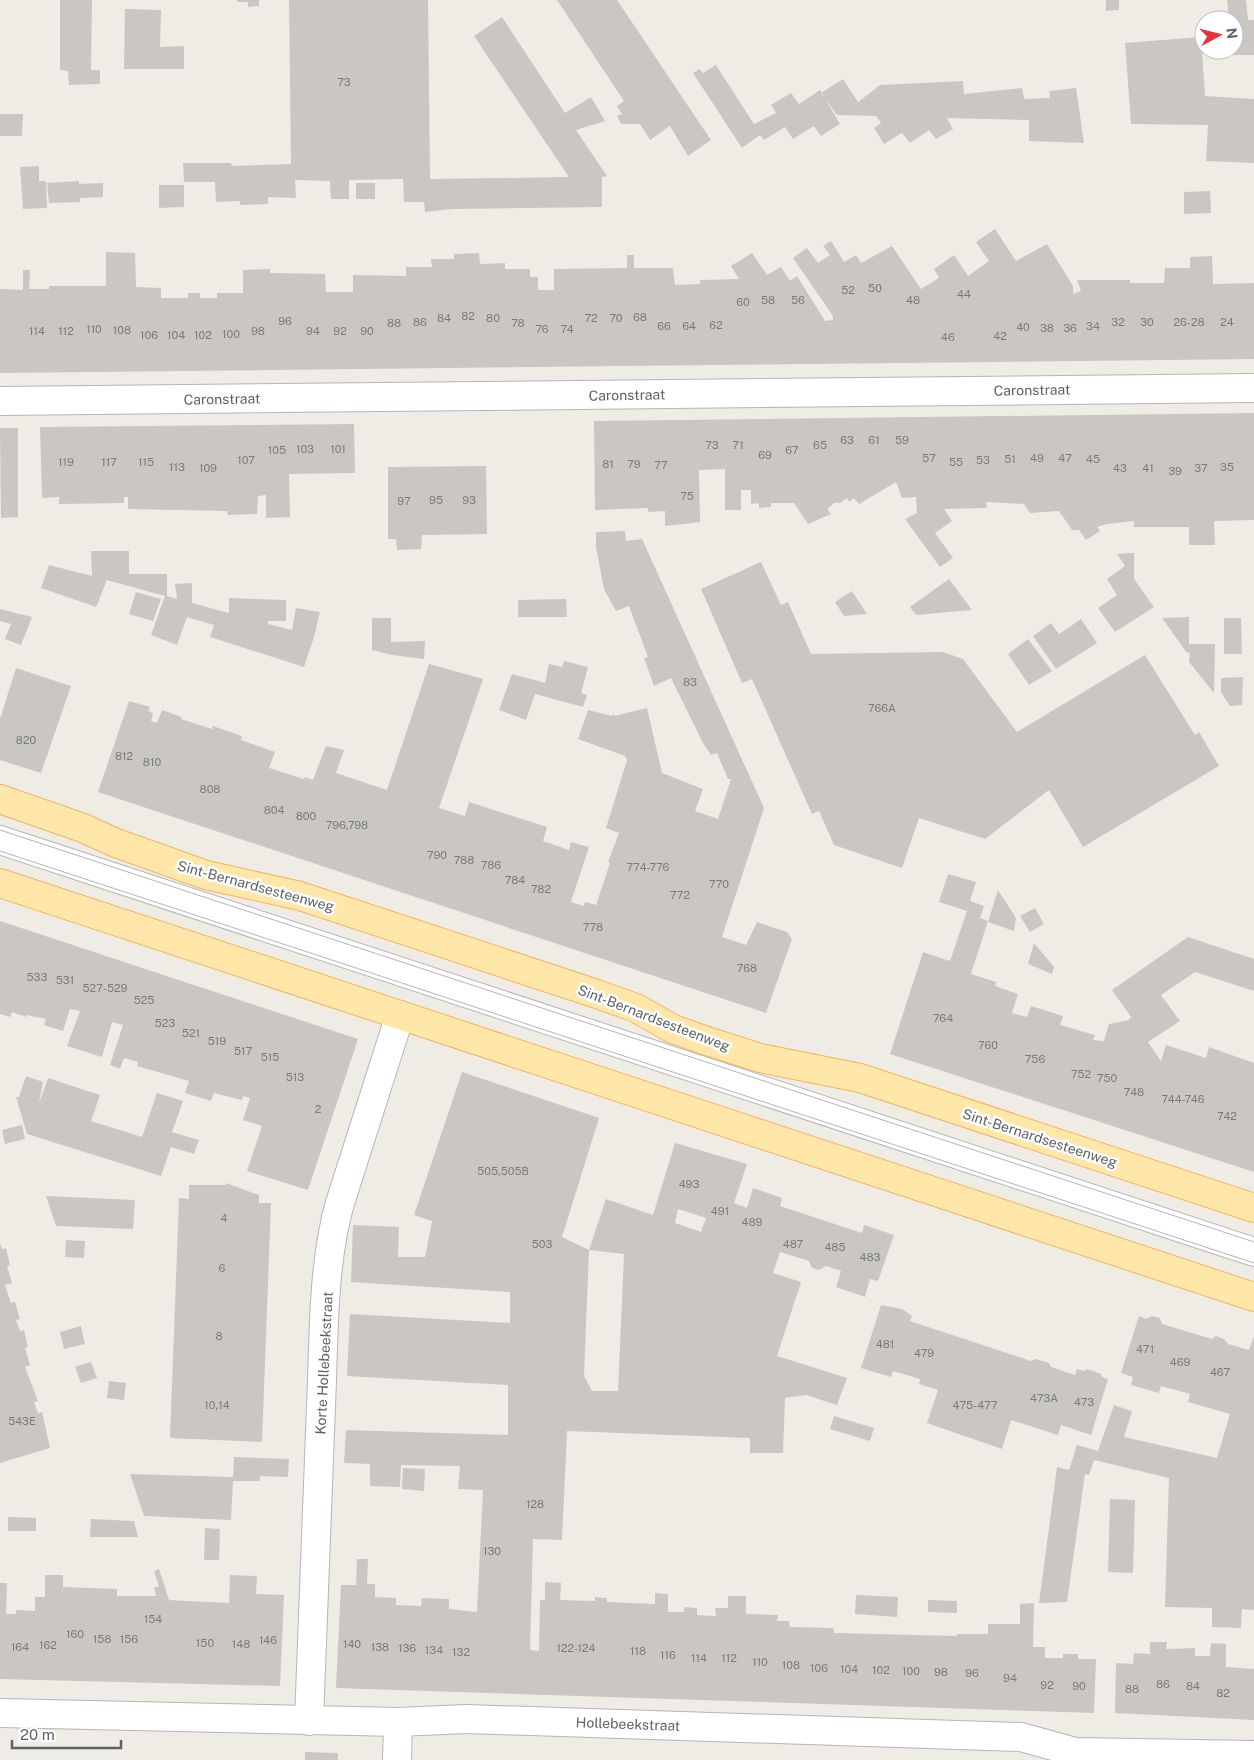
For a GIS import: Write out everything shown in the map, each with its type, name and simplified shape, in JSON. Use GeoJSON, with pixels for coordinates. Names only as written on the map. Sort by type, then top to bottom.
{"type":"FeatureCollection","features":[{"type":"Feature","properties":{"kind":"main road","name":"Sint-Bernardsesteenweg"},"geometry":{"type":"LineString","coordinates":[[0,799],[83,828],[116,844],[206,875],[300,896],[597,994],[636,1008],[674,1029],[716,1044],[779,1062],[860,1078],[1254,1208]]}},
{"type":"Feature","properties":{"kind":"main road"},"geometry":{"type":"LineString","coordinates":[[0,883],[1254,1297]]}},
{"type":"Feature","properties":{"kind":"street","name":"Caronstraat"},"geometry":{"type":"LineString","coordinates":[[0,401],[1254,388]]}},
{"type":"Feature","properties":{"kind":"street"},"geometry":{"type":"LineString","coordinates":[[0,840],[1254,1252]]}},
{"type":"Feature","properties":{"kind":"street","name":"Korte Hollebeekstraat"},"geometry":{"type":"LineString","coordinates":[[309,1721],[324,1351],[330,1254],[334,1224],[340,1203],[400,1015]]}},
{"type":"Feature","properties":{"kind":"street","name":"Hollebeekstraat"},"geometry":{"type":"LineString","coordinates":[[0,1713],[309,1721],[398,1722],[466,1719],[1021,1737],[1075,1752],[1254,1755]]}},
{"type":"Feature","properties":{"kind":"street"},"geometry":{"type":"LineString","coordinates":[[398,1722],[398,1760]]}},
{"type":"Feature","properties":{"kind":"building"},"geometry":{"type":"Polygon","coordinates":[[[60,0],[92,0],[91,70],[100,70],[100,84],[69,85],[68,71],[60,70],[60,0]]]}},
{"type":"Feature","properties":{"kind":"building"},"geometry":{"type":"Polygon","coordinates":[[[237,0],[259,0],[259,6],[248,7],[248,2],[237,2],[237,0]]]}},
{"type":"Feature","properties":{"kind":"building"},"geometry":{"type":"Polygon","coordinates":[[[289,0],[428,0],[430,179],[569,177],[474,36],[502,17],[565,113],[591,97],[605,121],[576,130],[607,176],[602,177],[602,207],[453,209],[425,212],[424,202],[404,202],[403,179],[349,180],[349,199],[331,199],[330,181],[295,180],[296,198],[268,197],[268,204],[240,205],[240,201],[216,202],[215,182],[184,182],[183,163],[231,163],[232,166],[291,164],[289,0]]]}},
{"type":"Feature","properties":{"kind":"building"},"geometry":{"type":"Polygon","coordinates":[[[557,0],[617,0],[711,140],[688,156],[670,126],[650,140],[640,124],[621,124],[617,116],[622,114],[617,106],[624,101],[557,0]]]}},
{"type":"Feature","properties":{"kind":"building"},"geometry":{"type":"Polygon","coordinates":[[[1106,0],[1119,0],[1119,10],[1106,11],[1106,0]]]}},
{"type":"Feature","properties":{"kind":"building"},"geometry":{"type":"Polygon","coordinates":[[[1227,0],[1246,0],[1248,20],[1254,20],[1254,55],[1244,55],[1244,10],[1228,10],[1227,0]]]}},
{"type":"Feature","properties":{"kind":"building"},"geometry":{"type":"Polygon","coordinates":[[[125,9],[161,10],[160,47],[184,46],[184,69],[124,69],[125,9]]]}},
{"type":"Feature","properties":{"kind":"building"},"geometry":{"type":"Polygon","coordinates":[[[1194,38],[1194,60],[1203,60],[1205,96],[1254,99],[1254,163],[1206,161],[1208,125],[1131,124],[1125,43],[1194,38]]]}},
{"type":"Feature","properties":{"kind":"building"},"geometry":{"type":"Polygon","coordinates":[[[716,65],[754,124],[776,113],[771,105],[791,93],[799,104],[820,90],[840,124],[821,136],[814,126],[793,139],[785,127],[764,140],[760,135],[742,148],[693,73],[699,69],[703,73],[716,65]]]}},
{"type":"Feature","properties":{"kind":"building"},"geometry":{"type":"Polygon","coordinates":[[[843,79],[858,102],[880,85],[963,81],[964,94],[1022,88],[1024,99],[1050,98],[1049,91],[1076,88],[1084,143],[1029,141],[1029,120],[947,118],[953,129],[936,139],[929,130],[910,143],[902,133],[884,144],[874,128],[881,123],[876,116],[837,115],[821,93],[843,79]]]}},
{"type":"Feature","properties":{"kind":"building"},"geometry":{"type":"Polygon","coordinates":[[[0,114],[23,114],[22,136],[0,136],[0,114]]]}},
{"type":"Feature","properties":{"kind":"building"},"geometry":{"type":"Polygon","coordinates":[[[39,166],[39,181],[46,181],[47,208],[23,209],[20,167],[39,166]]]}},
{"type":"Feature","properties":{"kind":"building"},"geometry":{"type":"Polygon","coordinates":[[[79,181],[79,184],[103,183],[103,197],[80,198],[80,202],[49,203],[47,183],[79,181]]]}},
{"type":"Feature","properties":{"kind":"building"},"geometry":{"type":"Polygon","coordinates":[[[356,183],[375,183],[375,199],[356,199],[356,183]]]}},
{"type":"Feature","properties":{"kind":"building"},"geometry":{"type":"Polygon","coordinates":[[[159,185],[184,185],[184,207],[159,208],[159,185]]]}},
{"type":"Feature","properties":{"kind":"building"},"geometry":{"type":"Polygon","coordinates":[[[1210,191],[1211,213],[1184,214],[1184,192],[1210,191]]]}},
{"type":"Feature","properties":{"kind":"building"},"geometry":{"type":"Polygon","coordinates":[[[995,229],[1016,261],[1047,244],[1073,286],[1073,294],[1081,291],[1077,280],[1130,280],[1130,283],[1164,283],[1165,268],[1190,268],[1190,257],[1212,256],[1213,284],[1254,283],[1254,359],[0,373],[0,289],[23,290],[23,270],[30,270],[29,289],[49,289],[49,286],[106,286],[106,252],[135,253],[136,287],[161,288],[161,298],[188,298],[188,293],[200,293],[200,298],[217,298],[217,293],[243,293],[243,270],[270,269],[270,273],[325,274],[326,292],[353,292],[353,275],[406,276],[406,267],[432,267],[431,259],[454,259],[454,254],[479,253],[480,264],[505,263],[505,269],[530,269],[530,277],[538,277],[538,290],[554,290],[554,269],[627,268],[627,255],[634,255],[634,268],[673,268],[675,285],[700,284],[700,280],[739,279],[731,266],[752,253],[767,275],[781,267],[790,281],[797,276],[825,321],[833,320],[833,316],[793,258],[807,248],[818,263],[830,255],[823,246],[831,241],[844,262],[856,255],[861,263],[892,246],[921,289],[939,278],[934,269],[954,255],[968,276],[989,261],[976,242],[995,229]]]}},
{"type":"Feature","properties":{"kind":"building"},"geometry":{"type":"Polygon","coordinates":[[[1254,413],[1254,520],[1214,521],[1215,545],[1189,545],[1189,527],[1134,527],[1134,521],[1097,527],[1100,531],[1086,540],[1079,530],[1072,530],[1059,511],[1030,513],[1024,504],[986,502],[987,508],[944,509],[952,521],[935,533],[953,558],[940,567],[905,519],[917,513],[916,497],[902,498],[896,482],[859,504],[854,498],[849,502],[847,498],[840,503],[834,503],[827,509],[831,514],[808,524],[794,503],[771,503],[771,507],[759,508],[759,503],[751,504],[751,490],[741,490],[741,510],[725,510],[725,469],[699,470],[700,522],[665,526],[665,511],[648,512],[648,508],[595,510],[594,421],[1254,413]]]}},
{"type":"Feature","properties":{"kind":"building"},"geometry":{"type":"Polygon","coordinates":[[[354,424],[355,473],[289,474],[290,517],[266,518],[266,495],[258,496],[257,514],[228,515],[227,511],[128,509],[128,497],[124,497],[124,503],[59,504],[59,497],[42,498],[40,427],[354,424]]]}},
{"type":"Feature","properties":{"kind":"building"},"geometry":{"type":"Polygon","coordinates":[[[0,428],[18,428],[18,517],[1,518],[0,428]]]}},
{"type":"Feature","properties":{"kind":"building"},"geometry":{"type":"Polygon","coordinates":[[[486,466],[487,534],[422,535],[421,549],[397,550],[396,539],[388,539],[388,467],[486,466]]]}},
{"type":"Feature","properties":{"kind":"building"},"geometry":{"type":"Polygon","coordinates":[[[625,531],[626,541],[642,539],[764,808],[722,937],[746,945],[757,922],[787,932],[792,939],[766,1013],[98,792],[129,701],[150,707],[148,711],[153,713],[151,721],[157,723],[162,710],[182,717],[181,719],[212,729],[213,726],[242,736],[241,740],[275,752],[269,768],[304,779],[305,777],[313,780],[326,746],[344,750],[336,773],[387,790],[429,664],[483,679],[439,808],[465,816],[469,802],[547,827],[543,841],[569,850],[571,842],[589,847],[571,902],[584,906],[585,902],[596,905],[610,863],[608,862],[619,833],[606,828],[627,760],[625,756],[578,739],[588,710],[612,716],[614,712],[614,716],[647,708],[662,773],[703,789],[695,811],[718,819],[731,779],[728,779],[717,753],[711,755],[703,743],[671,678],[654,686],[644,658],[648,657],[629,606],[616,611],[604,589],[596,547],[596,532],[625,531]]]}},
{"type":"Feature","properties":{"kind":"building"},"geometry":{"type":"Polygon","coordinates":[[[91,551],[129,551],[129,574],[167,574],[167,596],[177,599],[175,584],[192,583],[192,603],[229,613],[229,598],[286,600],[286,621],[268,621],[268,624],[292,630],[296,608],[320,612],[304,667],[210,637],[214,625],[187,617],[177,645],[151,635],[165,596],[107,580],[96,607],[41,588],[49,565],[92,576],[91,551]]]}},
{"type":"Feature","properties":{"kind":"building"},"geometry":{"type":"Polygon","coordinates":[[[1134,553],[1134,579],[1154,607],[1115,632],[1098,608],[1117,595],[1107,579],[1125,566],[1117,554],[1134,553]]]}},
{"type":"Feature","properties":{"kind":"building"},"geometry":{"type":"Polygon","coordinates":[[[761,562],[781,605],[788,602],[811,654],[943,652],[963,659],[1017,732],[1145,655],[1195,735],[1199,732],[1219,766],[1083,847],[1049,790],[985,839],[919,818],[902,868],[834,845],[819,811],[812,814],[752,679],[742,683],[701,589],[761,562]]]}},
{"type":"Feature","properties":{"kind":"building"},"geometry":{"type":"Polygon","coordinates":[[[949,579],[972,610],[916,615],[910,607],[949,579]]]}},
{"type":"Feature","properties":{"kind":"building"},"geometry":{"type":"Polygon","coordinates":[[[852,591],[867,614],[844,616],[835,602],[852,591]]]}},
{"type":"Feature","properties":{"kind":"building"},"geometry":{"type":"Polygon","coordinates":[[[136,592],[161,599],[153,621],[129,614],[136,592]]]}},
{"type":"Feature","properties":{"kind":"building"},"geometry":{"type":"Polygon","coordinates":[[[566,599],[567,617],[518,617],[518,600],[566,599]]]}},
{"type":"Feature","properties":{"kind":"building"},"geometry":{"type":"Polygon","coordinates":[[[0,609],[32,617],[21,645],[5,639],[11,624],[0,621],[0,609]]]}},
{"type":"Feature","properties":{"kind":"building"},"geometry":{"type":"Polygon","coordinates":[[[1189,617],[1189,644],[1215,644],[1214,693],[1189,662],[1190,652],[1187,653],[1162,618],[1189,617]]]}},
{"type":"Feature","properties":{"kind":"building"},"geometry":{"type":"Polygon","coordinates":[[[372,618],[391,618],[391,642],[425,641],[424,659],[392,655],[372,650],[372,618]]]}},
{"type":"Feature","properties":{"kind":"building"},"geometry":{"type":"Polygon","coordinates":[[[1224,618],[1241,618],[1242,654],[1224,654],[1224,618]]]}},
{"type":"Feature","properties":{"kind":"building"},"geometry":{"type":"Polygon","coordinates":[[[1081,619],[1097,643],[1056,669],[1033,636],[1051,623],[1059,634],[1081,619]]]}},
{"type":"Feature","properties":{"kind":"building"},"geometry":{"type":"Polygon","coordinates":[[[1028,639],[1052,671],[1029,685],[1008,654],[1028,639]]]}},
{"type":"Feature","properties":{"kind":"building"},"geometry":{"type":"Polygon","coordinates":[[[564,661],[588,667],[581,693],[587,695],[583,707],[535,694],[526,720],[499,710],[512,674],[545,683],[549,664],[562,667],[564,661]]]}},
{"type":"Feature","properties":{"kind":"building"},"geometry":{"type":"Polygon","coordinates":[[[16,668],[71,686],[41,773],[0,760],[0,719],[16,668]]]}},
{"type":"Feature","properties":{"kind":"building"},"geometry":{"type":"Polygon","coordinates":[[[1243,677],[1242,705],[1230,706],[1221,692],[1221,678],[1243,677]]]}},
{"type":"Feature","properties":{"kind":"building"},"geometry":{"type":"Polygon","coordinates":[[[948,874],[976,882],[970,901],[984,906],[980,918],[988,921],[971,974],[996,982],[995,986],[1018,994],[1012,1013],[1027,1017],[1031,1006],[1063,1016],[1060,1025],[1095,1035],[1093,1040],[1104,1041],[1109,1024],[1129,1020],[1131,1017],[1112,990],[1188,937],[1254,959],[1254,991],[1195,972],[1161,995],[1180,1021],[1148,1042],[1161,1061],[1166,1045],[1206,1058],[1209,1047],[1254,1063],[1254,1172],[890,1054],[923,952],[950,961],[967,911],[939,902],[948,874]]]}},
{"type":"Feature","properties":{"kind":"building"},"geometry":{"type":"Polygon","coordinates":[[[998,890],[1016,918],[1014,931],[988,922],[998,890]]]}},
{"type":"Feature","properties":{"kind":"building"},"geometry":{"type":"Polygon","coordinates":[[[1035,908],[1044,924],[1030,932],[1020,916],[1035,908]]]}},
{"type":"Feature","properties":{"kind":"building"},"geometry":{"type":"Polygon","coordinates":[[[0,921],[358,1039],[308,1190],[247,1171],[262,1126],[243,1120],[250,1098],[243,1096],[242,1100],[214,1093],[211,1101],[185,1093],[189,1081],[137,1066],[138,1062],[124,1058],[120,1069],[110,1065],[123,1025],[112,1022],[102,1057],[67,1046],[80,1011],[70,1009],[63,1031],[44,1025],[46,1019],[26,1015],[26,1017],[12,1012],[10,1017],[0,1014],[0,921]]]}},
{"type":"Feature","properties":{"kind":"building"},"geometry":{"type":"Polygon","coordinates":[[[1034,943],[1054,967],[1052,974],[1028,964],[1034,943]]]}},
{"type":"Feature","properties":{"kind":"building"},"geometry":{"type":"Polygon","coordinates":[[[462,1072],[599,1118],[562,1237],[589,1250],[606,1199],[653,1215],[675,1143],[747,1164],[734,1203],[747,1208],[753,1188],[782,1198],[780,1206],[862,1233],[864,1225],[894,1235],[878,1281],[870,1279],[865,1297],[836,1287],[841,1271],[826,1266],[819,1270],[812,1268],[809,1261],[780,1252],[773,1273],[801,1282],[777,1356],[847,1378],[837,1405],[806,1395],[785,1398],[783,1453],[750,1453],[750,1438],[567,1431],[562,1540],[533,1539],[530,1650],[539,1651],[540,1600],[545,1600],[545,1582],[561,1583],[560,1600],[595,1601],[595,1597],[607,1598],[607,1602],[655,1604],[655,1593],[668,1594],[668,1612],[684,1612],[684,1607],[697,1608],[697,1615],[716,1616],[715,1608],[728,1608],[728,1596],[746,1596],[746,1614],[778,1615],[777,1621],[789,1621],[790,1627],[833,1628],[834,1633],[957,1636],[957,1634],[988,1634],[988,1624],[1020,1624],[1020,1604],[1034,1603],[1033,1647],[1045,1647],[1045,1658],[1063,1658],[1063,1654],[1078,1654],[1078,1659],[1096,1659],[1094,1713],[336,1688],[341,1585],[356,1585],[357,1559],[368,1559],[367,1584],[375,1584],[375,1597],[396,1598],[396,1605],[421,1606],[422,1598],[449,1599],[449,1609],[477,1612],[483,1490],[458,1489],[460,1466],[401,1465],[400,1487],[370,1486],[370,1464],[344,1463],[346,1430],[508,1435],[508,1385],[347,1376],[350,1314],[510,1323],[510,1292],[351,1282],[353,1225],[399,1227],[398,1257],[425,1257],[432,1221],[414,1215],[462,1072]],[[678,1209],[675,1223],[701,1232],[706,1218],[678,1209]],[[589,1250],[584,1376],[592,1391],[618,1391],[624,1254],[589,1250]]]}},
{"type":"Feature","properties":{"kind":"building"},"geometry":{"type":"Polygon","coordinates":[[[26,1076],[43,1082],[39,1103],[48,1078],[100,1095],[91,1121],[142,1137],[157,1093],[183,1101],[172,1132],[199,1140],[194,1154],[171,1147],[161,1176],[27,1134],[16,1097],[19,1097],[26,1076]]]}},
{"type":"Feature","properties":{"kind":"building"},"geometry":{"type":"Polygon","coordinates":[[[22,1125],[25,1139],[5,1144],[2,1130],[22,1125]]]}},
{"type":"Feature","properties":{"kind":"building"},"geometry":{"type":"Polygon","coordinates":[[[226,1183],[259,1195],[259,1203],[271,1203],[262,1442],[170,1438],[179,1198],[189,1199],[189,1185],[226,1185],[226,1183]]]}},
{"type":"Feature","properties":{"kind":"building"},"geometry":{"type":"Polygon","coordinates":[[[46,1196],[135,1200],[133,1229],[56,1226],[46,1196]]]}},
{"type":"Feature","properties":{"kind":"building"},"geometry":{"type":"Polygon","coordinates":[[[66,1240],[85,1241],[84,1258],[65,1257],[66,1240]]]}},
{"type":"Feature","properties":{"kind":"building"},"geometry":{"type":"Polygon","coordinates":[[[0,1243],[2,1249],[6,1248],[10,1265],[7,1266],[12,1283],[5,1285],[11,1303],[15,1302],[20,1319],[16,1320],[20,1331],[24,1330],[28,1347],[25,1348],[30,1365],[25,1367],[38,1401],[34,1402],[38,1413],[42,1412],[50,1448],[0,1463],[0,1243]]]}},
{"type":"Feature","properties":{"kind":"building"},"geometry":{"type":"Polygon","coordinates":[[[881,1305],[902,1309],[912,1316],[910,1321],[1031,1361],[1036,1359],[1049,1363],[1051,1367],[1075,1375],[1077,1369],[1085,1371],[1087,1369],[1101,1374],[1102,1377],[1108,1379],[1091,1435],[1061,1425],[1058,1435],[1011,1420],[1002,1449],[927,1423],[938,1390],[919,1384],[920,1379],[893,1371],[891,1377],[861,1368],[881,1305]]]}},
{"type":"Feature","properties":{"kind":"building"},"geometry":{"type":"Polygon","coordinates":[[[1139,1316],[1146,1319],[1152,1316],[1160,1318],[1162,1324],[1212,1339],[1216,1336],[1224,1339],[1228,1344],[1249,1350],[1254,1336],[1254,1610],[1242,1609],[1241,1628],[1212,1627],[1212,1608],[1165,1607],[1169,1478],[1094,1460],[1089,1475],[1085,1474],[1067,1602],[1039,1603],[1057,1467],[1069,1470],[1077,1445],[1098,1451],[1114,1405],[1132,1411],[1124,1437],[1217,1458],[1230,1414],[1188,1402],[1190,1394],[1161,1386],[1159,1393],[1131,1385],[1133,1377],[1121,1373],[1139,1316]]]}},
{"type":"Feature","properties":{"kind":"building"},"geometry":{"type":"Polygon","coordinates":[[[81,1326],[85,1344],[64,1349],[60,1332],[81,1326]]]}},
{"type":"Feature","properties":{"kind":"building"},"geometry":{"type":"Polygon","coordinates":[[[91,1362],[97,1378],[81,1383],[75,1367],[91,1362]]]}},
{"type":"Feature","properties":{"kind":"building"},"geometry":{"type":"Polygon","coordinates":[[[109,1381],[126,1383],[124,1400],[107,1398],[109,1381]]]}},
{"type":"Feature","properties":{"kind":"building"},"geometry":{"type":"Polygon","coordinates":[[[834,1416],[874,1428],[870,1441],[830,1429],[834,1416]]]}},
{"type":"Feature","properties":{"kind":"building"},"geometry":{"type":"Polygon","coordinates":[[[234,1457],[289,1459],[288,1477],[260,1476],[260,1481],[233,1481],[231,1520],[144,1516],[130,1474],[233,1477],[234,1457]]]}},
{"type":"Feature","properties":{"kind":"building"},"geometry":{"type":"Polygon","coordinates":[[[403,1468],[425,1469],[424,1491],[402,1489],[403,1468]]]}},
{"type":"Feature","properties":{"kind":"building"},"geometry":{"type":"Polygon","coordinates":[[[1110,1499],[1135,1500],[1133,1573],[1108,1572],[1110,1499]]]}},
{"type":"Feature","properties":{"kind":"building"},"geometry":{"type":"Polygon","coordinates":[[[8,1517],[36,1518],[36,1531],[8,1531],[8,1517]]]}},
{"type":"Feature","properties":{"kind":"building"},"geometry":{"type":"Polygon","coordinates":[[[91,1519],[134,1521],[138,1537],[90,1537],[91,1519]]]}},
{"type":"Feature","properties":{"kind":"building"},"geometry":{"type":"Polygon","coordinates":[[[205,1528],[220,1529],[219,1560],[204,1560],[205,1528]]]}},
{"type":"Feature","properties":{"kind":"building"},"geometry":{"type":"Polygon","coordinates":[[[159,1569],[169,1600],[229,1603],[230,1575],[257,1576],[256,1594],[284,1595],[280,1686],[0,1679],[0,1583],[7,1583],[6,1614],[16,1614],[16,1610],[35,1611],[35,1597],[45,1597],[45,1575],[63,1575],[63,1587],[117,1589],[117,1596],[156,1596],[154,1588],[159,1586],[154,1571],[159,1569]]]}},
{"type":"Feature","properties":{"kind":"building"},"geometry":{"type":"Polygon","coordinates":[[[856,1595],[898,1597],[897,1617],[855,1614],[856,1595]]]}},
{"type":"Feature","properties":{"kind":"building"},"geometry":{"type":"Polygon","coordinates":[[[928,1600],[957,1601],[957,1613],[928,1612],[928,1600]]]}},
{"type":"Feature","properties":{"kind":"building"},"geometry":{"type":"Polygon","coordinates":[[[1150,1642],[1167,1642],[1166,1649],[1195,1648],[1195,1656],[1210,1656],[1211,1643],[1226,1644],[1226,1667],[1254,1669],[1254,1720],[1115,1713],[1116,1663],[1133,1664],[1134,1653],[1150,1654],[1150,1642]]]}},
{"type":"Feature","properties":{"kind":"building"},"geometry":{"type":"Polygon","coordinates":[[[305,1752],[338,1753],[338,1760],[305,1760],[305,1752]]]}},
{"type":"Feature","properties":{"kind":"tram line"},"geometry":{"type":"LineString","coordinates":[[0,830],[1254,1242]]}},
{"type":"Feature","properties":{"kind":"tram line"},"geometry":{"type":"LineString","coordinates":[[0,851],[1254,1263]]}}]}
